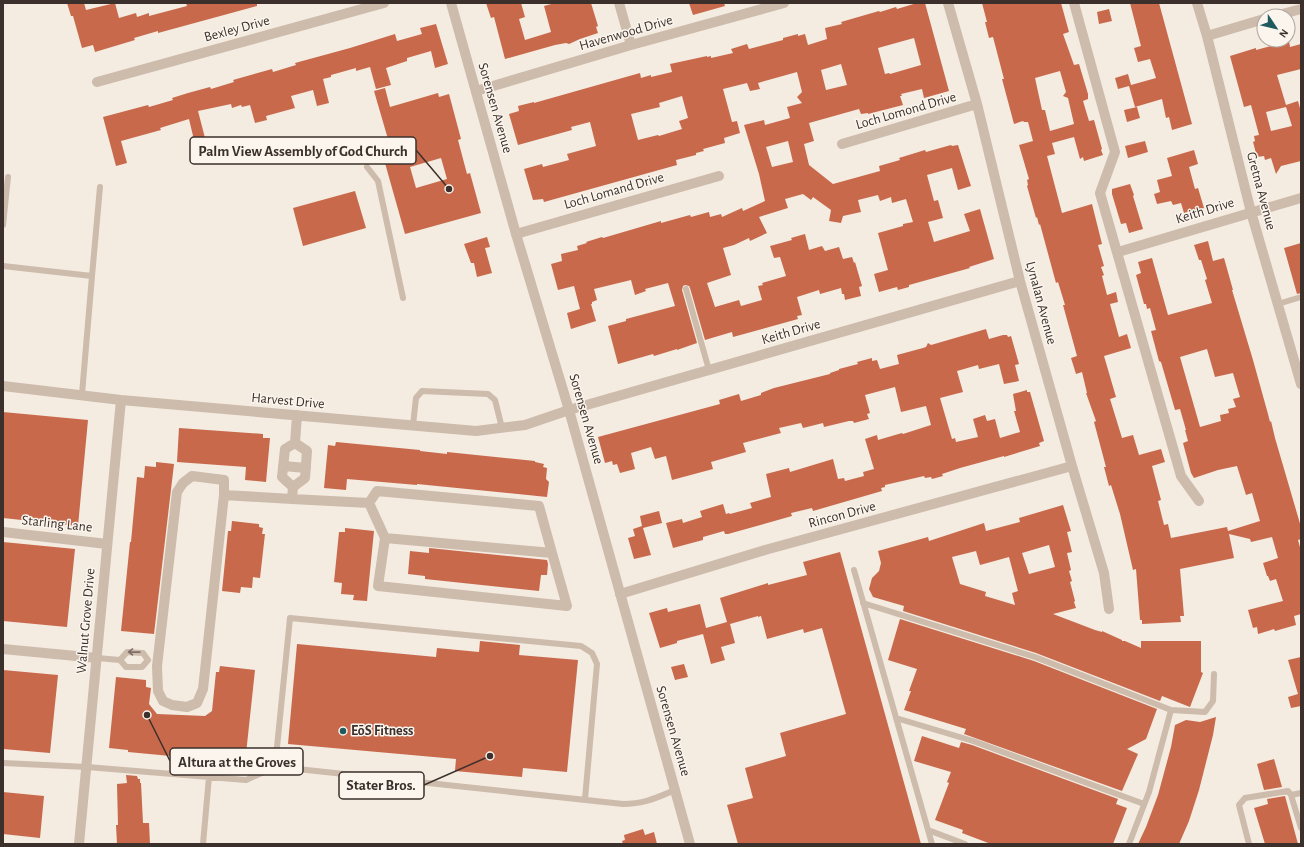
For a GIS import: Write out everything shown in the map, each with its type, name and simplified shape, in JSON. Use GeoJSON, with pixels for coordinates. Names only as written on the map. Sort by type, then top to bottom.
{"type":"FeatureCollection","features":[{"type":"Feature","properties":{"kind":"street","name":"Bexley Drive"},"geometry":{"type":"LineString","coordinates":[[97,82],[384,3]]}},
{"type":"Feature","properties":{"kind":"street","name":"Sorensen Avenue"},"geometry":{"type":"LineString","coordinates":[[451,3],[516,234],[569,410],[690,844]]}},
{"type":"Feature","properties":{"kind":"street"},"geometry":{"type":"LineString","coordinates":[[619,3],[631,45]]}},
{"type":"Feature","properties":{"kind":"street","name":"Havenwood Drive"},"geometry":{"type":"LineString","coordinates":[[476,91],[631,45],[784,3]]}},
{"type":"Feature","properties":{"kind":"street","name":"Lynalan Avenue"},"geometry":{"type":"LineString","coordinates":[[948,3],[977,104],[1020,281],[1104,573],[1109,609]]}},
{"type":"Feature","properties":{"kind":"street"},"geometry":{"type":"LineString","coordinates":[[1074,3],[1115,152],[1100,193],[1181,476],[1199,501]]}},
{"type":"Feature","properties":{"kind":"street","name":"Gretna Avenue"},"geometry":{"type":"LineString","coordinates":[[1197,3],[1207,36],[1251,212],[1301,384]]}},
{"type":"Feature","properties":{"kind":"street"},"geometry":{"type":"LineString","coordinates":[[1207,36],[1256,21]]}},
{"type":"Feature","properties":{"kind":"street","name":"Loch Lomond Drive"},"geometry":{"type":"LineString","coordinates":[[842,144],[977,104]]}},
{"type":"Feature","properties":{"kind":"street","name":"Loch Lomand Drive"},"geometry":{"type":"LineString","coordinates":[[516,234],[718,176]]}},
{"type":"Feature","properties":{"kind":"street","name":"Keith Drive"},"geometry":{"type":"LineString","coordinates":[[1118,252],[1301,198]]}},
{"type":"Feature","properties":{"kind":"street","name":"Keith Drive"},"geometry":{"type":"LineString","coordinates":[[569,410],[1020,281]]}},
{"type":"Feature","properties":{"kind":"street","name":"Harvest Drive"},"geometry":{"type":"LineString","coordinates":[[3,386],[82,394],[121,400],[476,431],[525,425],[569,410]]}},
{"type":"Feature","properties":{"kind":"street","name":"Walnut Grove Drive"},"geometry":{"type":"LineString","coordinates":[[79,844],[121,400]]}},
{"type":"Feature","properties":{"kind":"street"},"geometry":{"type":"LineString","coordinates":[[296,443],[297,415]]}},
{"type":"Feature","properties":{"kind":"street"},"geometry":{"type":"LineString","coordinates":[[293,487],[282,477],[285,449],[296,443]]}},
{"type":"Feature","properties":{"kind":"street"},"geometry":{"type":"LineString","coordinates":[[292,499],[293,487],[305,478],[306,468],[307,451],[296,443]]}},
{"type":"Feature","properties":{"kind":"street"},"geometry":{"type":"LineString","coordinates":[[283,466],[306,468]]}},
{"type":"Feature","properties":{"kind":"street","name":"Rincon Drive"},"geometry":{"type":"LineString","coordinates":[[620,594],[765,550],[1072,466]]}},
{"type":"Feature","properties":{"kind":"street"},"geometry":{"type":"LineString","coordinates":[[192,476],[224,480],[224,495],[203,689],[197,703],[187,707],[172,705],[163,701],[158,691],[153,659],[177,492],[183,482],[192,476]]}},
{"type":"Feature","properties":{"kind":"street"},"geometry":{"type":"LineString","coordinates":[[377,491],[539,506],[567,606],[378,586],[385,538],[369,503],[377,491]]}},
{"type":"Feature","properties":{"kind":"street"},"geometry":{"type":"LineString","coordinates":[[224,495],[369,503]]}},
{"type":"Feature","properties":{"kind":"street","name":"Starling Lane"},"geometry":{"type":"LineString","coordinates":[[3,532],[107,544]]}},
{"type":"Feature","properties":{"kind":"street"},"geometry":{"type":"LineString","coordinates":[[385,538],[552,552]]}},
{"type":"Feature","properties":{"kind":"street"},"geometry":{"type":"LineString","coordinates":[[3,649],[97,658]]}},
{"type":"Feature","properties":{"kind":"lane"},"geometry":{"type":"LineString","coordinates":[[367,167],[378,182],[403,298]]}},
{"type":"Feature","properties":{"kind":"lane"},"geometry":{"type":"LineString","coordinates":[[3,225],[8,177]]}},
{"type":"Feature","properties":{"kind":"lane"},"geometry":{"type":"LineString","coordinates":[[82,394],[100,187]]}},
{"type":"Feature","properties":{"kind":"lane"},"geometry":{"type":"LineString","coordinates":[[3,266],[92,276]]}},
{"type":"Feature","properties":{"kind":"lane"},"geometry":{"type":"LineString","coordinates":[[686,289],[709,370]]}},
{"type":"Feature","properties":{"kind":"lane"},"geometry":{"type":"LineString","coordinates":[[1278,304],[1301,298]]}},
{"type":"Feature","properties":{"kind":"lane"},"geometry":{"type":"LineString","coordinates":[[413,426],[416,398],[422,391],[488,394],[495,400],[502,428]]}},
{"type":"Feature","properties":{"kind":"lane"},"geometry":{"type":"LineString","coordinates":[[854,570],[932,844]]}},
{"type":"Feature","properties":{"kind":"lane"},"geometry":{"type":"LineString","coordinates":[[863,603],[1035,657],[1171,710],[1205,712],[1213,701],[1214,674]]}},
{"type":"Feature","properties":{"kind":"lane"},"geometry":{"type":"LineString","coordinates":[[276,767],[290,618],[581,646],[592,653],[597,664],[586,799]]}},
{"type":"Feature","properties":{"kind":"lane"},"geometry":{"type":"LineString","coordinates":[[97,658],[120,660],[126,667],[142,667],[153,659],[142,653],[127,652],[120,660]]}},
{"type":"Feature","properties":{"kind":"lane"},"geometry":{"type":"LineString","coordinates":[[1129,844],[1149,792],[1171,710]]}},
{"type":"Feature","properties":{"kind":"lane"},"geometry":{"type":"LineString","coordinates":[[896,718],[973,741],[1144,804]]}},
{"type":"Feature","properties":{"kind":"lane"},"geometry":{"type":"LineString","coordinates":[[3,762],[87,767],[246,780],[276,767],[623,804],[637,804],[675,790]]}},
{"type":"Feature","properties":{"kind":"lane"},"geometry":{"type":"LineString","coordinates":[[204,844],[209,777]]}},
{"type":"Feature","properties":{"kind":"lane"},"geometry":{"type":"LineString","coordinates":[[1249,844],[1239,805],[1245,798],[1288,791],[1291,795],[1301,828]]}},
{"type":"Feature","properties":{"kind":"lane"},"geometry":{"type":"LineString","coordinates":[[1291,795],[1301,793]]}},
{"type":"Feature","properties":{"kind":"lane"},"geometry":{"type":"LineString","coordinates":[[928,830],[965,844]]}},
{"type":"Feature","properties":{"kind":"building"},"geometry":{"type":"Polygon","coordinates":[[[67,3],[84,3],[86,10],[115,3],[119,18],[136,13],[137,17],[149,13],[149,16],[187,6],[186,3],[257,3],[257,6],[158,33],[158,31],[134,38],[135,40],[95,52],[93,45],[82,48],[73,16],[71,16],[67,3]]]}},
{"type":"Feature","properties":{"kind":"building"},"geometry":{"type":"Polygon","coordinates":[[[486,3],[521,3],[525,17],[519,19],[525,40],[551,32],[544,6],[555,3],[591,3],[598,26],[596,27],[598,33],[569,44],[566,43],[555,45],[505,59],[494,17],[491,18],[486,3]]]}},
{"type":"Feature","properties":{"kind":"building"},"geometry":{"type":"Polygon","coordinates":[[[689,3],[724,3],[725,6],[693,15],[689,3]]]}},
{"type":"Feature","properties":{"kind":"building"},"geometry":{"type":"Polygon","coordinates":[[[917,3],[925,3],[949,91],[924,98],[922,89],[901,94],[902,96],[900,96],[903,105],[868,114],[861,114],[859,109],[809,123],[814,141],[804,144],[809,165],[833,184],[880,171],[879,166],[900,160],[899,158],[925,150],[926,152],[951,145],[958,145],[971,186],[958,190],[952,168],[927,175],[934,201],[938,200],[943,218],[928,222],[934,242],[970,231],[964,214],[980,209],[994,259],[969,267],[970,268],[909,285],[909,287],[898,290],[897,287],[879,292],[874,274],[888,270],[878,233],[913,222],[906,199],[892,203],[891,197],[880,201],[878,195],[858,200],[861,212],[843,216],[841,223],[829,221],[831,210],[813,197],[811,200],[803,194],[785,199],[788,208],[759,217],[767,233],[750,241],[749,238],[723,248],[731,275],[707,283],[715,307],[739,300],[741,306],[762,300],[758,286],[763,285],[762,283],[786,276],[780,257],[774,258],[770,246],[792,240],[791,238],[805,234],[809,250],[822,246],[825,251],[839,247],[843,259],[852,257],[854,263],[855,262],[862,286],[859,287],[861,296],[845,300],[841,288],[820,294],[819,290],[797,297],[802,315],[797,316],[798,319],[733,337],[732,332],[705,340],[690,288],[689,286],[685,285],[683,286],[682,290],[697,343],[677,350],[654,356],[653,354],[618,364],[608,326],[626,321],[626,319],[675,306],[668,283],[645,289],[646,291],[635,295],[631,280],[594,289],[597,300],[591,304],[596,321],[571,329],[567,313],[580,309],[574,286],[558,290],[551,264],[562,261],[561,254],[578,250],[577,246],[587,243],[586,242],[661,221],[661,223],[690,215],[691,217],[709,212],[710,217],[721,214],[722,217],[742,208],[743,211],[765,201],[759,174],[744,125],[764,120],[765,125],[790,118],[787,107],[802,103],[797,97],[802,92],[797,72],[758,83],[760,89],[750,91],[747,83],[723,89],[732,122],[737,121],[740,133],[724,138],[725,143],[703,149],[704,151],[696,153],[696,155],[676,160],[677,165],[544,202],[543,199],[533,200],[524,169],[542,164],[543,167],[569,160],[567,154],[596,146],[590,122],[571,127],[572,130],[518,145],[509,114],[519,111],[518,106],[534,103],[640,73],[641,78],[672,72],[670,64],[707,56],[711,56],[711,58],[733,53],[731,49],[747,44],[749,49],[783,40],[783,38],[798,34],[798,36],[805,34],[808,45],[827,39],[825,28],[842,24],[841,22],[879,11],[880,12],[896,7],[897,9],[917,3]],[[914,38],[878,48],[885,74],[890,74],[921,65],[914,38]],[[841,64],[821,70],[826,90],[847,85],[841,64]],[[682,96],[659,103],[660,107],[631,114],[638,140],[659,136],[682,129],[679,121],[688,118],[682,96]],[[788,141],[766,147],[772,167],[793,162],[788,141]]]}},
{"type":"Feature","properties":{"kind":"building"},"geometry":{"type":"Polygon","coordinates":[[[982,3],[1061,3],[1069,32],[1063,34],[1074,65],[1079,64],[1088,94],[1088,99],[1083,101],[1089,121],[1094,120],[1103,155],[1084,161],[1083,157],[1080,159],[1074,137],[1052,143],[1055,154],[1047,156],[1062,213],[1092,204],[1102,244],[1098,245],[1104,266],[1101,267],[1104,275],[1102,276],[1107,295],[1116,292],[1118,302],[1110,304],[1119,337],[1127,334],[1131,348],[1104,356],[1116,397],[1110,399],[1122,438],[1133,435],[1139,455],[1161,449],[1165,462],[1152,466],[1161,500],[1158,501],[1164,525],[1168,524],[1171,538],[1227,527],[1228,531],[1260,521],[1252,493],[1246,495],[1237,466],[1218,470],[1194,478],[1191,473],[1183,443],[1188,441],[1186,430],[1180,409],[1175,410],[1161,362],[1159,361],[1151,331],[1156,330],[1150,308],[1147,309],[1146,304],[1144,304],[1136,275],[1141,273],[1138,262],[1152,258],[1168,315],[1212,303],[1205,280],[1207,279],[1194,245],[1208,241],[1213,261],[1224,258],[1301,527],[1301,539],[1298,540],[1301,551],[1301,614],[1294,616],[1296,625],[1258,634],[1257,627],[1253,628],[1248,610],[1283,601],[1276,579],[1270,581],[1263,563],[1278,558],[1272,537],[1251,542],[1250,539],[1229,534],[1234,558],[1180,569],[1184,616],[1180,616],[1181,622],[1142,624],[1142,620],[1140,620],[1136,569],[1133,570],[1120,514],[1111,485],[1109,486],[1104,467],[1106,467],[1094,422],[1096,421],[1086,393],[1082,372],[1076,374],[1071,358],[1077,356],[1063,305],[1065,305],[1058,282],[1056,283],[1040,224],[1039,225],[1037,217],[1036,218],[1027,186],[1027,180],[1029,179],[1019,145],[1033,141],[1028,122],[1023,121],[1014,124],[993,37],[989,38],[985,22],[987,22],[982,3]],[[1060,71],[1035,78],[1042,110],[1045,110],[1050,131],[1074,124],[1068,98],[1063,96],[1066,92],[1060,71]],[[1207,349],[1180,357],[1200,427],[1221,421],[1220,415],[1229,413],[1228,409],[1236,407],[1233,399],[1240,397],[1233,373],[1215,377],[1207,349]]]}},
{"type":"Feature","properties":{"kind":"building"},"geometry":{"type":"Polygon","coordinates":[[[1130,3],[1159,3],[1192,124],[1172,130],[1169,117],[1166,118],[1162,99],[1135,107],[1129,86],[1118,89],[1115,78],[1128,74],[1131,85],[1156,78],[1150,59],[1138,62],[1134,48],[1141,46],[1130,3]]]}},
{"type":"Feature","properties":{"kind":"building"},"geometry":{"type":"Polygon","coordinates":[[[1109,9],[1112,21],[1099,24],[1097,12],[1109,9]]]}},
{"type":"Feature","properties":{"kind":"building"},"geometry":{"type":"Polygon","coordinates":[[[436,24],[448,64],[435,68],[431,51],[407,58],[407,61],[386,68],[391,85],[376,89],[370,67],[356,71],[356,68],[331,75],[331,77],[323,79],[329,103],[317,106],[313,90],[291,96],[295,108],[266,116],[267,120],[255,123],[250,105],[242,107],[241,105],[232,108],[231,104],[198,111],[205,138],[194,140],[189,119],[160,128],[161,130],[121,141],[127,163],[116,166],[103,117],[148,105],[149,107],[173,100],[172,98],[188,93],[210,87],[211,89],[234,82],[233,80],[272,69],[273,72],[296,65],[295,63],[395,34],[397,41],[422,34],[420,28],[436,24]]]}},
{"type":"Feature","properties":{"kind":"building"},"geometry":{"type":"Polygon","coordinates":[[[1301,44],[1301,69],[1277,75],[1286,105],[1298,101],[1301,112],[1301,161],[1281,166],[1276,174],[1271,158],[1265,160],[1264,156],[1257,157],[1253,142],[1255,141],[1254,136],[1259,135],[1251,105],[1244,107],[1230,56],[1256,48],[1256,50],[1263,48],[1296,48],[1296,45],[1301,44]],[[1286,107],[1266,112],[1271,131],[1292,126],[1286,107]]]}},
{"type":"Feature","properties":{"kind":"building"},"geometry":{"type":"Polygon","coordinates":[[[385,88],[390,107],[438,93],[439,97],[449,94],[461,139],[458,140],[467,174],[470,173],[481,213],[405,234],[383,156],[390,154],[388,146],[390,146],[374,91],[385,88]],[[441,158],[410,167],[416,188],[447,179],[441,158]]]}},
{"type":"Feature","properties":{"kind":"building"},"geometry":{"type":"Polygon","coordinates":[[[1137,107],[1140,118],[1127,122],[1124,110],[1137,107]]]}},
{"type":"Feature","properties":{"kind":"building"},"geometry":{"type":"Polygon","coordinates":[[[1145,141],[1148,152],[1128,158],[1125,146],[1145,141]]]}},
{"type":"Feature","properties":{"kind":"building"},"geometry":{"type":"Polygon","coordinates":[[[1194,150],[1198,164],[1189,167],[1195,189],[1198,188],[1204,208],[1184,213],[1181,203],[1173,205],[1171,201],[1157,204],[1154,194],[1160,192],[1157,180],[1172,176],[1167,158],[1194,150]]]}},
{"type":"Feature","properties":{"kind":"building"},"geometry":{"type":"Polygon","coordinates":[[[1130,184],[1143,229],[1129,233],[1126,223],[1121,224],[1112,194],[1112,189],[1130,184]]]}},
{"type":"Feature","properties":{"kind":"building"},"geometry":{"type":"Polygon","coordinates":[[[355,191],[366,228],[303,246],[293,208],[355,191]]]}},
{"type":"Feature","properties":{"kind":"building"},"geometry":{"type":"Polygon","coordinates":[[[487,237],[490,247],[485,248],[492,273],[477,277],[474,263],[471,263],[464,244],[487,237]]]}},
{"type":"Feature","properties":{"kind":"building"},"geometry":{"type":"Polygon","coordinates":[[[1301,243],[1301,293],[1297,294],[1284,248],[1301,243]]]}},
{"type":"Feature","properties":{"kind":"building"},"geometry":{"type":"Polygon","coordinates":[[[986,329],[989,339],[1003,335],[1007,335],[1008,337],[1011,336],[1019,364],[1015,365],[1019,381],[1004,384],[999,364],[979,369],[978,365],[957,371],[963,392],[940,398],[952,439],[955,438],[956,442],[978,437],[973,419],[985,415],[987,421],[995,419],[1000,438],[1020,432],[1014,411],[1016,411],[1013,394],[1027,390],[1027,392],[1030,392],[1044,441],[1039,443],[1040,446],[960,468],[942,474],[943,476],[932,479],[931,477],[925,478],[924,476],[885,485],[885,487],[881,488],[882,491],[813,511],[812,508],[791,513],[792,516],[728,534],[725,534],[724,531],[703,537],[703,540],[673,548],[666,523],[682,519],[683,523],[702,517],[700,511],[723,504],[726,514],[752,508],[750,503],[771,497],[766,474],[789,468],[790,472],[833,459],[838,479],[844,478],[845,481],[864,476],[863,472],[874,469],[865,439],[877,435],[878,440],[931,425],[926,406],[901,412],[895,387],[865,395],[870,413],[867,414],[869,419],[854,423],[853,421],[849,421],[824,427],[823,423],[803,428],[801,423],[779,428],[781,433],[743,443],[746,452],[711,462],[713,469],[672,480],[666,456],[655,459],[651,447],[631,453],[635,469],[620,473],[617,464],[613,465],[612,461],[605,463],[598,437],[720,404],[719,400],[739,394],[741,401],[761,395],[761,393],[774,388],[830,374],[839,369],[858,364],[857,362],[872,358],[872,361],[877,360],[880,369],[899,364],[897,355],[926,347],[928,343],[931,345],[986,329]]]}},
{"type":"Feature","properties":{"kind":"building"},"geometry":{"type":"Polygon","coordinates":[[[3,412],[88,420],[78,526],[3,518],[3,412]]]}},
{"type":"Feature","properties":{"kind":"building"},"geometry":{"type":"Polygon","coordinates":[[[179,428],[263,434],[263,438],[270,438],[266,482],[245,480],[246,467],[177,462],[179,428]]]}},
{"type":"Feature","properties":{"kind":"building"},"geometry":{"type":"Polygon","coordinates":[[[336,442],[447,454],[447,452],[535,461],[544,464],[543,467],[547,468],[546,479],[549,482],[547,497],[417,484],[347,479],[346,490],[324,488],[328,445],[335,446],[336,442]]]}},
{"type":"Feature","properties":{"kind":"building"},"geometry":{"type":"Polygon","coordinates":[[[156,462],[174,464],[154,634],[121,631],[137,477],[144,478],[145,466],[156,467],[156,462]]]}},
{"type":"Feature","properties":{"kind":"building"},"geometry":{"type":"Polygon","coordinates":[[[1063,505],[1071,531],[1067,532],[1072,552],[1067,553],[1071,570],[1069,571],[1072,581],[1070,582],[1076,608],[1053,614],[1095,630],[1102,631],[1141,648],[1141,641],[1201,641],[1201,672],[1203,673],[1190,707],[1162,696],[1160,701],[1036,653],[903,611],[904,606],[873,597],[869,589],[872,578],[879,571],[881,563],[878,551],[928,537],[929,541],[984,523],[986,531],[1020,522],[1019,518],[1063,505]],[[1049,545],[1022,553],[1029,574],[1055,567],[1049,545]],[[976,551],[952,557],[960,584],[986,592],[985,596],[1015,605],[1012,593],[1018,591],[1009,557],[980,565],[976,551]]]}},
{"type":"Feature","properties":{"kind":"building"},"geometry":{"type":"Polygon","coordinates":[[[659,511],[662,523],[643,528],[651,555],[634,559],[628,538],[635,536],[633,529],[642,526],[640,516],[659,511]]]}},
{"type":"Feature","properties":{"kind":"building"},"geometry":{"type":"Polygon","coordinates":[[[232,521],[259,524],[259,527],[263,528],[262,534],[265,534],[260,578],[253,577],[252,588],[241,587],[240,593],[222,591],[228,531],[231,531],[232,521]]]}},
{"type":"Feature","properties":{"kind":"building"},"geometry":{"type":"Polygon","coordinates":[[[345,528],[374,531],[367,601],[353,600],[354,595],[341,594],[342,583],[334,582],[339,532],[345,532],[345,528]]]}},
{"type":"Feature","properties":{"kind":"building"},"geometry":{"type":"Polygon","coordinates":[[[3,542],[75,549],[67,627],[3,621],[3,542]]]}},
{"type":"Feature","properties":{"kind":"building"},"geometry":{"type":"Polygon","coordinates":[[[429,548],[547,560],[547,575],[541,575],[539,591],[425,579],[425,576],[408,574],[410,551],[429,553],[429,548]]]}},
{"type":"Feature","properties":{"kind":"building"},"geometry":{"type":"Polygon","coordinates":[[[840,552],[921,844],[738,844],[727,805],[753,798],[745,768],[786,756],[780,733],[846,714],[822,628],[804,633],[803,629],[767,639],[761,616],[730,624],[735,643],[721,647],[725,660],[711,664],[703,634],[677,641],[677,643],[660,648],[649,613],[667,608],[668,612],[700,604],[706,628],[727,622],[720,598],[768,583],[768,585],[807,575],[803,562],[840,552]]]}},
{"type":"Feature","properties":{"kind":"building"},"geometry":{"type":"Polygon","coordinates":[[[900,619],[1034,661],[1157,709],[1146,739],[1127,749],[1138,754],[1122,791],[964,734],[966,729],[904,710],[917,669],[888,660],[900,619]]]}},
{"type":"Feature","properties":{"kind":"building"},"geometry":{"type":"Polygon","coordinates":[[[480,641],[520,645],[519,655],[578,660],[567,772],[523,768],[522,777],[455,771],[456,759],[288,744],[297,644],[436,657],[437,648],[479,652],[480,641]]]}},
{"type":"Feature","properties":{"kind":"building"},"geometry":{"type":"Polygon","coordinates":[[[1301,657],[1301,706],[1291,708],[1288,697],[1298,694],[1288,660],[1301,657]]]}},
{"type":"Feature","properties":{"kind":"building"},"geometry":{"type":"Polygon","coordinates":[[[684,664],[688,677],[675,680],[671,667],[684,664]]]}},
{"type":"Feature","properties":{"kind":"building"},"geometry":{"type":"Polygon","coordinates":[[[220,666],[255,670],[245,763],[128,752],[128,750],[109,748],[116,677],[146,680],[146,687],[151,688],[149,704],[157,714],[205,716],[212,711],[216,672],[219,672],[220,666]]]}},
{"type":"Feature","properties":{"kind":"building"},"geometry":{"type":"Polygon","coordinates":[[[3,670],[58,675],[50,753],[3,749],[3,670]]]}},
{"type":"Feature","properties":{"kind":"building"},"geometry":{"type":"Polygon","coordinates":[[[1216,717],[1199,790],[1189,821],[1179,844],[1138,844],[1158,795],[1171,747],[1175,725],[1186,720],[1200,722],[1216,717]]]}},
{"type":"Feature","properties":{"kind":"building"},"geometry":{"type":"Polygon","coordinates":[[[922,736],[959,748],[961,742],[972,745],[1118,799],[1116,804],[1127,808],[1113,844],[991,844],[962,833],[963,830],[935,820],[949,783],[947,782],[951,772],[914,761],[922,736]]]}},
{"type":"Feature","properties":{"kind":"building"},"geometry":{"type":"Polygon","coordinates":[[[1274,759],[1282,787],[1264,790],[1257,764],[1274,759]]]}},
{"type":"Feature","properties":{"kind":"building"},"geometry":{"type":"Polygon","coordinates":[[[126,775],[137,776],[138,779],[140,779],[143,823],[149,823],[150,844],[117,844],[117,784],[127,783],[126,775]]]}},
{"type":"Feature","properties":{"kind":"building"},"geometry":{"type":"Polygon","coordinates":[[[3,792],[44,796],[40,838],[3,834],[3,792]]]}},
{"type":"Feature","properties":{"kind":"building"},"geometry":{"type":"Polygon","coordinates":[[[1285,796],[1298,844],[1265,844],[1254,808],[1268,804],[1267,799],[1285,796]]]}},
{"type":"Feature","properties":{"kind":"building"},"geometry":{"type":"Polygon","coordinates":[[[643,829],[645,835],[654,832],[657,844],[623,844],[622,841],[625,840],[624,835],[643,829]]]}},
{"type":"Feature","properties":{"kind":"place","name":"Palm View Assembly of God Church"},"geometry":{"type":"Point","coordinates":[449,189]}},
{"type":"Feature","properties":{"kind":"place","name":"Altura at the Groves"},"geometry":{"type":"Point","coordinates":[147,715]}},
{"type":"Feature","properties":{"kind":"place","name":"EōS Fitness"},"geometry":{"type":"Point","coordinates":[343,731]}},
{"type":"Feature","properties":{"kind":"place","name":"Stater Bros."},"geometry":{"type":"Point","coordinates":[490,756]}}]}
